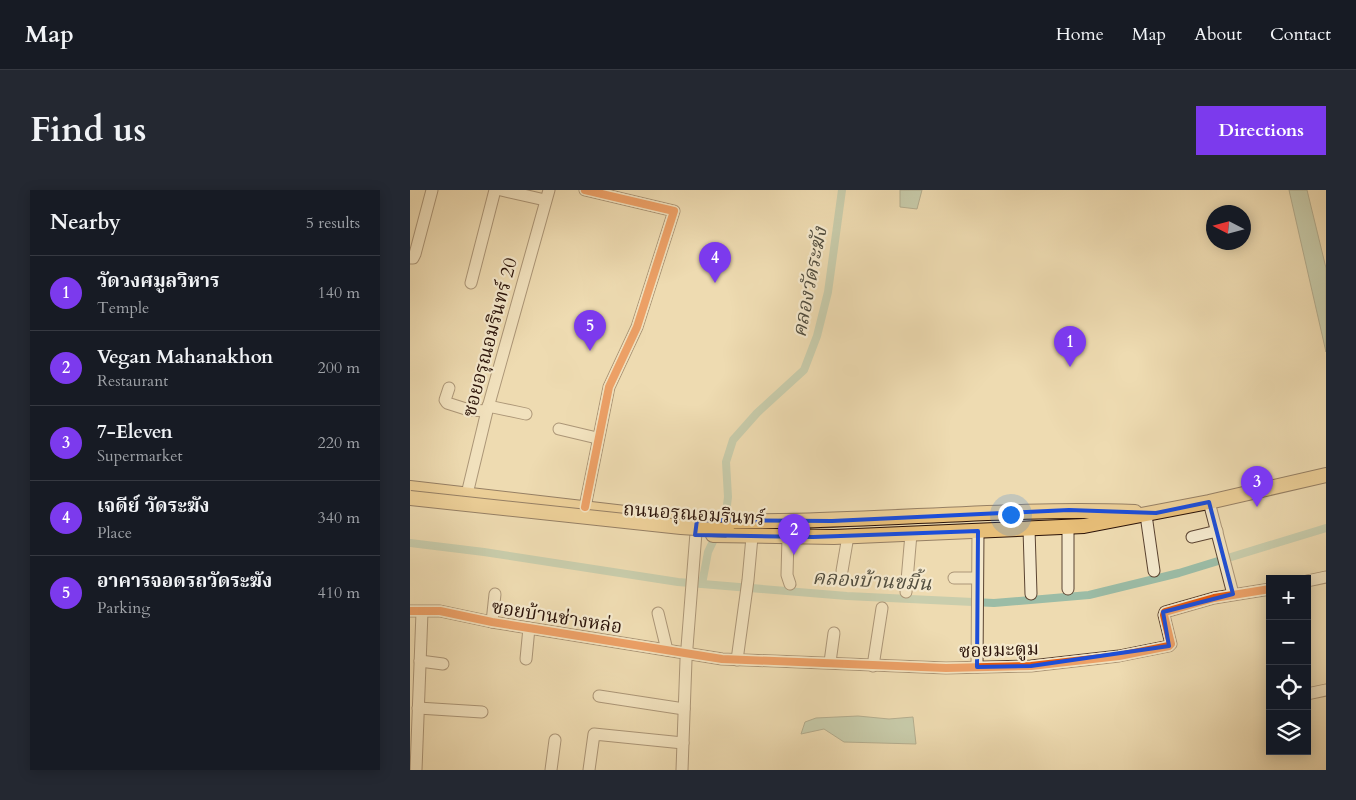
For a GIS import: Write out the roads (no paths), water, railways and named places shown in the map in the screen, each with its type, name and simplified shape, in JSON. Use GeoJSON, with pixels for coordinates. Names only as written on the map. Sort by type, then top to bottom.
{"type":"FeatureCollection","features":[{"type":"Feature","properties":{"kind":"main road","name":"ถนนอรุณอมรินทร์"},"geometry":{"type":"LineString","coordinates":[[410,488],[697,520],[832,521],[1014,511],[1100,518],[1151,514],[1326,475]]}},
{"type":"Feature","properties":{"kind":"main road"},"geometry":{"type":"LineString","coordinates":[[410,498],[720,530],[834,529],[1100,518]]}},
{"type":"Feature","properties":{"kind":"main road","name":"ถนนอรุณอมรินทร์"},"geometry":{"type":"LineString","coordinates":[[410,504],[701,535],[752,537],[848,536],[1068,528],[1100,518]]}},
{"type":"Feature","properties":{"kind":"main road"},"geometry":{"type":"LineString","coordinates":[[582,523],[585,507]]}},
{"type":"Feature","properties":{"kind":"street"},"geometry":{"type":"LineString","coordinates":[[412,258],[432,190]]}},
{"type":"Feature","properties":{"kind":"street"},"geometry":{"type":"LineString","coordinates":[[470,283],[495,190]]}},
{"type":"Feature","properties":{"kind":"street"},"geometry":{"type":"LineString","coordinates":[[501,190],[547,195]]}},
{"type":"Feature","properties":{"kind":"street"},"geometry":{"type":"LineString","coordinates":[[585,190],[674,211],[638,327],[609,387],[597,438],[585,507]]}},
{"type":"Feature","properties":{"kind":"street","name":"ซอยอรุณอมรินทร์ 20"},"geometry":{"type":"LineString","coordinates":[[467,494],[487,409],[547,195]]}},
{"type":"Feature","properties":{"kind":"street"},"geometry":{"type":"LineString","coordinates":[[448,388],[445,400],[447,403],[469,410],[487,409],[526,414]]}},
{"type":"Feature","properties":{"kind":"street"},"geometry":{"type":"LineString","coordinates":[[560,429],[597,438]]}},
{"type":"Feature","properties":{"kind":"street"},"geometry":{"type":"LineString","coordinates":[[1209,502],[1233,594]]}},
{"type":"Feature","properties":{"kind":"street"},"geometry":{"type":"LineString","coordinates":[[1151,514],[1154,571]]}},
{"type":"Feature","properties":{"kind":"street"},"geometry":{"type":"LineString","coordinates":[[682,770],[686,654],[691,584],[701,535],[697,520]]}},
{"type":"Feature","properties":{"kind":"street"},"geometry":{"type":"LineString","coordinates":[[1068,528],[1068,588]]}},
{"type":"Feature","properties":{"kind":"street"},"geometry":{"type":"LineString","coordinates":[[1029,529],[1030,594]]}},
{"type":"Feature","properties":{"kind":"street"},"geometry":{"type":"LineString","coordinates":[[977,667],[978,531]]}},
{"type":"Feature","properties":{"kind":"street"},"geometry":{"type":"LineString","coordinates":[[1192,536],[1217,531]]}},
{"type":"Feature","properties":{"kind":"street"},"geometry":{"type":"LineString","coordinates":[[906,592],[911,534]]}},
{"type":"Feature","properties":{"kind":"street"},"geometry":{"type":"LineString","coordinates":[[842,571],[848,536]]}},
{"type":"Feature","properties":{"kind":"street"},"geometry":{"type":"LineString","coordinates":[[737,660],[748,586],[752,537]]}},
{"type":"Feature","properties":{"kind":"street"},"geometry":{"type":"LineString","coordinates":[[788,537],[787,574],[790,584]]}},
{"type":"Feature","properties":{"kind":"street"},"geometry":{"type":"LineString","coordinates":[[954,578],[977,578]]}},
{"type":"Feature","properties":{"kind":"street"},"geometry":{"type":"LineString","coordinates":[[1311,581],[1325,580]]}},
{"type":"Feature","properties":{"kind":"street","name":"ซอยมะตูม"},"geometry":{"type":"LineString","coordinates":[[686,654],[737,660],[830,662],[873,666],[1031,666],[1119,656],[1169,646],[1171,644],[1165,612],[1233,594],[1266,590]]}},
{"type":"Feature","properties":{"kind":"street"},"geometry":{"type":"LineString","coordinates":[[492,622],[495,594]]}},
{"type":"Feature","properties":{"kind":"street"},"geometry":{"type":"LineString","coordinates":[[873,666],[882,608]]}},
{"type":"Feature","properties":{"kind":"street"},"geometry":{"type":"LineString","coordinates":[[416,611],[420,662],[415,706],[418,770]]}},
{"type":"Feature","properties":{"kind":"street","name":"ซอยบ้านช่างหล่อ"},"geometry":{"type":"LineString","coordinates":[[416,611],[440,611],[492,622],[686,654]]}},
{"type":"Feature","properties":{"kind":"street"},"geometry":{"type":"LineString","coordinates":[[658,612],[667,650]]}},
{"type":"Feature","properties":{"kind":"street"},"geometry":{"type":"LineString","coordinates":[[526,659],[529,628]]}},
{"type":"Feature","properties":{"kind":"street"},"geometry":{"type":"LineString","coordinates":[[830,662],[834,632]]}},
{"type":"Feature","properties":{"kind":"street"},"geometry":{"type":"LineString","coordinates":[[420,662],[443,664]]}},
{"type":"Feature","properties":{"kind":"street"},"geometry":{"type":"LineString","coordinates":[[1311,693],[1326,690]]}},
{"type":"Feature","properties":{"kind":"street"},"geometry":{"type":"LineString","coordinates":[[598,696],[684,709]]}},
{"type":"Feature","properties":{"kind":"street"},"geometry":{"type":"LineString","coordinates":[[415,706],[482,712]]}},
{"type":"Feature","properties":{"kind":"street"},"geometry":{"type":"LineString","coordinates":[[589,770],[594,734],[683,744]]}},
{"type":"Feature","properties":{"kind":"street"},"geometry":{"type":"LineString","coordinates":[[551,770],[555,740]]}},
{"type":"Feature","properties":{"kind":"waterway","name":"คลองวัดระฆัง"},"geometry":{"type":"LineString","coordinates":[[721,523],[726,513],[728,497],[726,462],[733,440],[757,413],[804,370],[817,336],[828,292],[842,190]]}},
{"type":"Feature","properties":{"kind":"waterway","name":"คลองบ้านขมิ้น"},"geometry":{"type":"LineString","coordinates":[[410,543],[484,552],[678,582],[847,596],[994,603],[1089,595],[1179,573],[1326,528]]}},
{"type":"Feature","properties":{"kind":"waterway","name":"คลองวัดระฆัง"},"geometry":{"type":"LineString","coordinates":[[702,584],[708,552],[717,533]]}},
{"type":"Feature","properties":{"kind":"place","name":"เจดีย์ วัดระฆัง"},"geometry":{"type":"Point","coordinates":[715,283]}},
{"type":"Feature","properties":{"kind":"place","name":"อาคารจอดรถวัดระฆัง"},"geometry":{"type":"Point","coordinates":[590,351]}},
{"type":"Feature","properties":{"kind":"place","name":"วัดวงศมูลวิหาร"},"geometry":{"type":"Point","coordinates":[1070,367]}},
{"type":"Feature","properties":{"kind":"place","name":"7-Eleven"},"geometry":{"type":"Point","coordinates":[1257,507]}},
{"type":"Feature","properties":{"kind":"place","name":"Vegan Mahanakhon"},"geometry":{"type":"Point","coordinates":[794,555]}}]}
